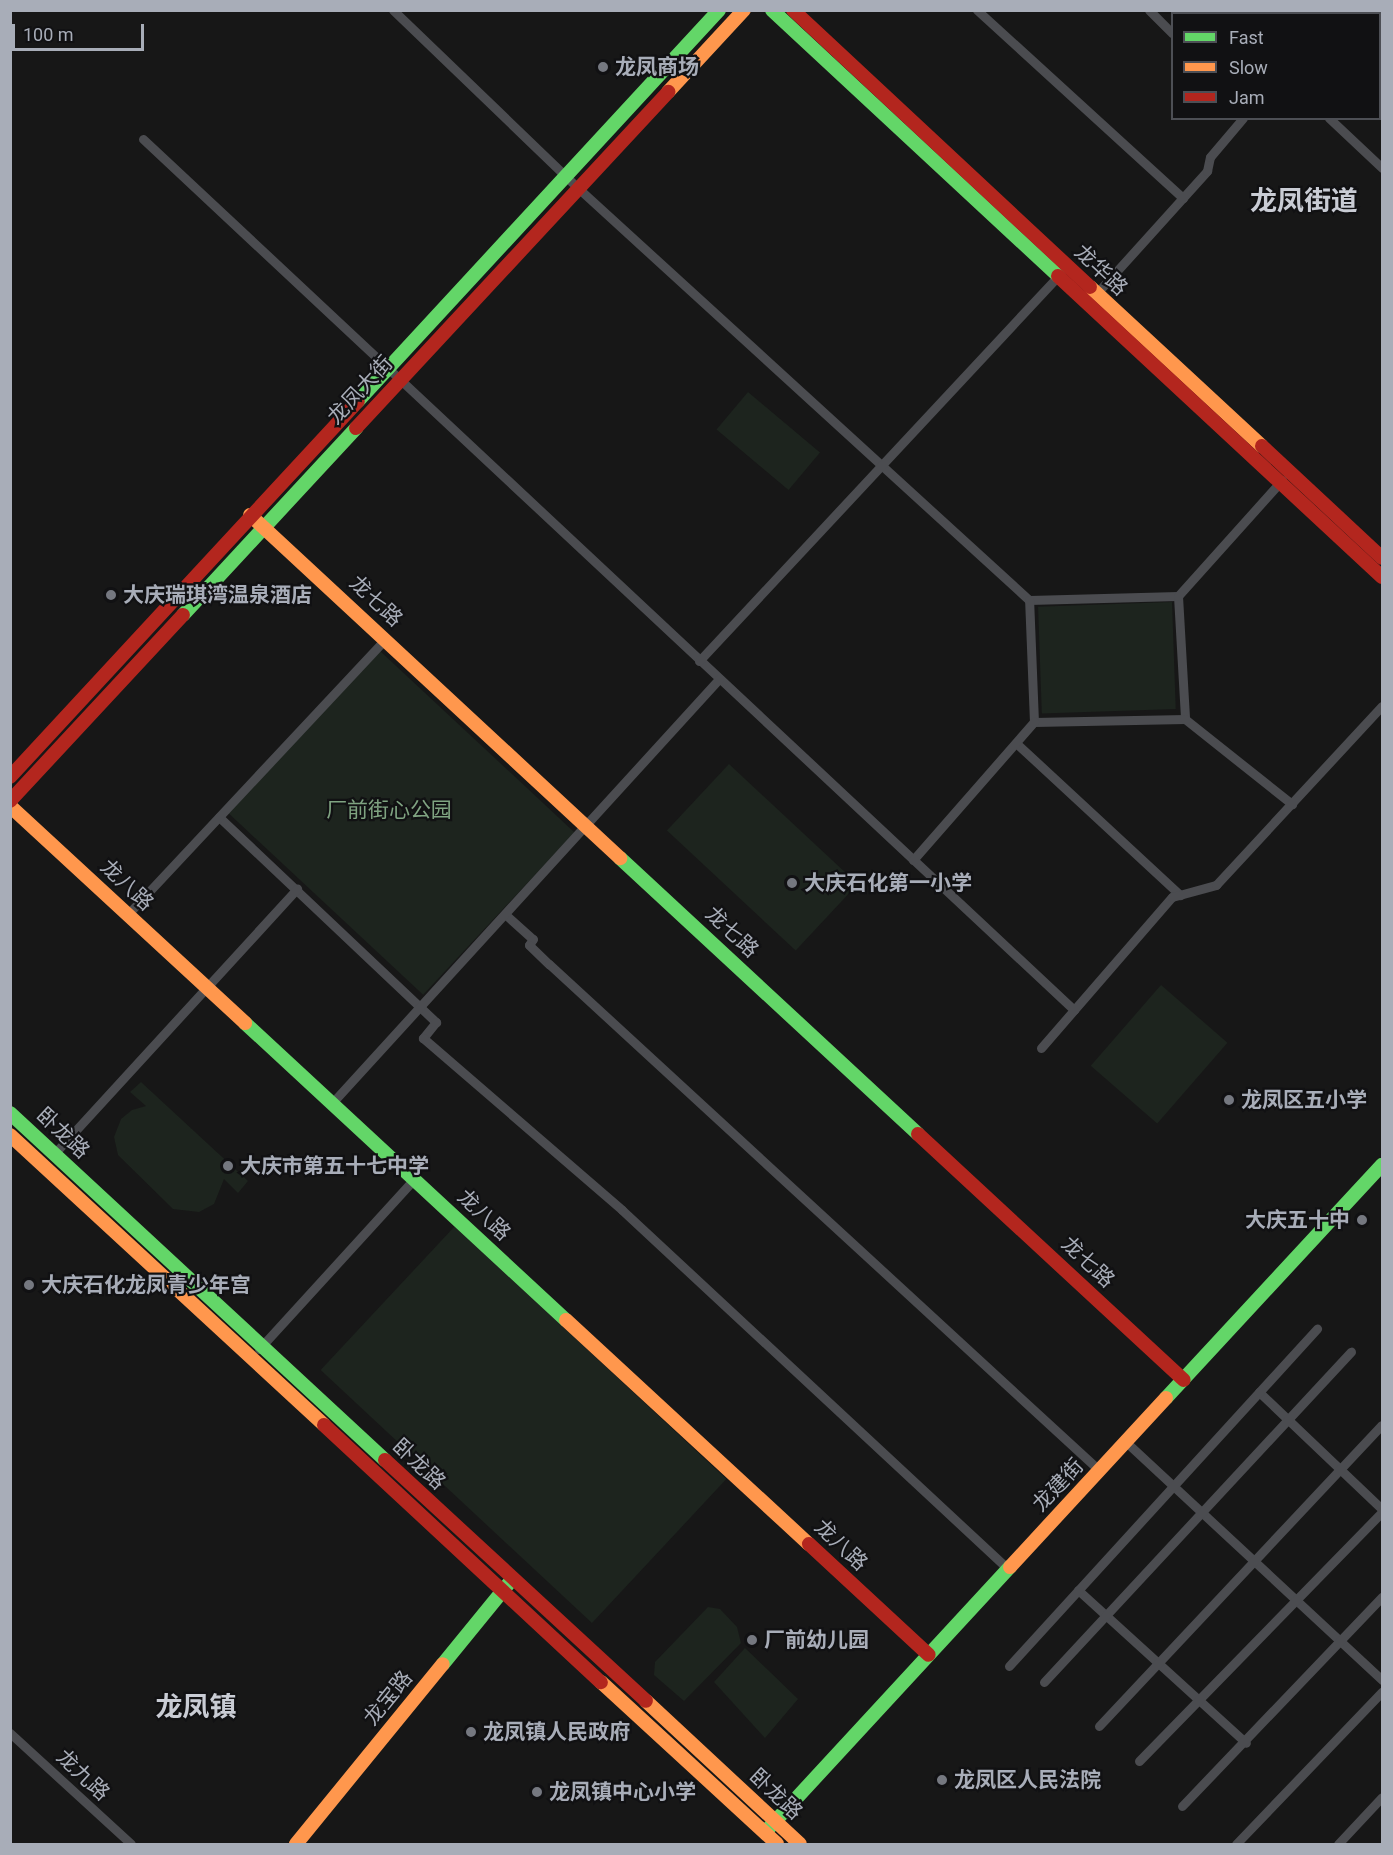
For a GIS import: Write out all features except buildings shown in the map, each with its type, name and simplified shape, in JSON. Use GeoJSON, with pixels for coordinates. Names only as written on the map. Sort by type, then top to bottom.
{"type":"FeatureCollection","features":[{"type":"Feature","properties":{"kind":"main road","name":"龙凤大街"},"geometry":{"type":"LineString","coordinates":[[10,777],[719,10]]}},
{"type":"Feature","properties":{"kind":"main road","name":"龙凤大街"},"geometry":{"type":"LineString","coordinates":[[10,801],[398,380],[744,10]]}},
{"type":"Feature","properties":{"kind":"main road"},"geometry":{"type":"LineString","coordinates":[[772,10],[1062,271],[1285,477],[1383,577]]}},
{"type":"Feature","properties":{"kind":"main road","name":"龙华路"},"geometry":{"type":"LineString","coordinates":[[793,10],[1062,271],[1096,294],[1285,477],[1383,558]]}},
{"type":"Feature","properties":{"kind":"main road","name":"龙七路"},"geometry":{"type":"LineString","coordinates":[[250,515],[264,525],[1184,1380]]}},
{"type":"Feature","properties":{"kind":"main road","name":"龙八路"},"geometry":{"type":"LineString","coordinates":[[10,806],[929,1655]]}},
{"type":"Feature","properties":{"kind":"main road","name":"卧龙路"},"geometry":{"type":"LineString","coordinates":[[10,1113],[503,1590],[777,1845]]}},
{"type":"Feature","properties":{"kind":"main road","name":"卧龙路"},"geometry":{"type":"LineString","coordinates":[[10,1135],[513,1578],[800,1845]]}},
{"type":"Feature","properties":{"kind":"main road","name":"龙建街"},"geometry":{"type":"LineString","coordinates":[[765,1833],[1383,1165]]}},
{"type":"Feature","properties":{"kind":"main road","name":"龙宝路"},"geometry":{"type":"LineString","coordinates":[[296,1845],[513,1578]]}},
{"type":"Feature","properties":{"kind":"street"},"geometry":{"type":"LineString","coordinates":[[393,10],[565,176],[1029,600],[1178,596]]}},
{"type":"Feature","properties":{"kind":"street"},"geometry":{"type":"LineString","coordinates":[[977,10],[1183,198]]}},
{"type":"Feature","properties":{"kind":"street"},"geometry":{"type":"LineString","coordinates":[[1149,10],[1171,31]]}},
{"type":"Feature","properties":{"kind":"street"},"geometry":{"type":"LineString","coordinates":[[1096,294],[1207,171],[1210,157],[1241,120]]}},
{"type":"Feature","properties":{"kind":"street"},"geometry":{"type":"LineString","coordinates":[[1331,120],[1383,168]]}},
{"type":"Feature","properties":{"kind":"street"},"geometry":{"type":"LineString","coordinates":[[143,139],[386,369],[1074,1010]]}},
{"type":"Feature","properties":{"kind":"street"},"geometry":{"type":"LineString","coordinates":[[699,661],[1062,271]]}},
{"type":"Feature","properties":{"kind":"street"},"geometry":{"type":"LineString","coordinates":[[1185,719],[1178,596],[1285,477]]}},
{"type":"Feature","properties":{"kind":"street"},"geometry":{"type":"LineString","coordinates":[[913,860],[1034,722],[1029,600]]}},
{"type":"Feature","properties":{"kind":"street"},"geometry":{"type":"LineString","coordinates":[[128,914],[385,639]]}},
{"type":"Feature","properties":{"kind":"street"},"geometry":{"type":"LineString","coordinates":[[332,1103],[588,826],[719,679]]}},
{"type":"Feature","properties":{"kind":"street"},"geometry":{"type":"LineString","coordinates":[[1041,1048],[1172,897],[1216,885],[1383,706]]}},
{"type":"Feature","properties":{"kind":"street"},"geometry":{"type":"LineString","coordinates":[[1034,722],[1185,719],[1292,804]]}},
{"type":"Feature","properties":{"kind":"street"},"geometry":{"type":"LineString","coordinates":[[1016,743],[1180,895]]}},
{"type":"Feature","properties":{"kind":"street"},"geometry":{"type":"LineString","coordinates":[[219,817],[436,1022],[423,1038],[622,1210],[1008,1569]]}},
{"type":"Feature","properties":{"kind":"street"},"geometry":{"type":"LineString","coordinates":[[54,1154],[297,889]]}},
{"type":"Feature","properties":{"kind":"street"},"geometry":{"type":"LineString","coordinates":[[506,915],[533,939],[529,945],[549,964],[1100,1471]]}},
{"type":"Feature","properties":{"kind":"street"},"geometry":{"type":"LineString","coordinates":[[256,1352],[414,1179]]}},
{"type":"Feature","properties":{"kind":"street"},"geometry":{"type":"LineString","coordinates":[[1010,1666],[1172,1484],[1317,1329]]}},
{"type":"Feature","properties":{"kind":"street"},"geometry":{"type":"LineString","coordinates":[[1044,1682],[1351,1352]]}},
{"type":"Feature","properties":{"kind":"street"},"geometry":{"type":"LineString","coordinates":[[1139,1761],[1383,1511],[1259,1392]]}},
{"type":"Feature","properties":{"kind":"street"},"geometry":{"type":"LineString","coordinates":[[1099,1726],[1159,1664],[1253,1560],[1383,1425]]}},
{"type":"Feature","properties":{"kind":"street"},"geometry":{"type":"LineString","coordinates":[[1126,1442],[1383,1680]]}},
{"type":"Feature","properties":{"kind":"street"},"geometry":{"type":"LineString","coordinates":[[1078,1590],[1246,1743]]}},
{"type":"Feature","properties":{"kind":"street"},"geometry":{"type":"LineString","coordinates":[[1182,1806],[1246,1743],[1383,1597]]}},
{"type":"Feature","properties":{"kind":"street"},"geometry":{"type":"LineString","coordinates":[[1236,1845],[1383,1692]]}},
{"type":"Feature","properties":{"kind":"street","name":"龙九路"},"geometry":{"type":"LineString","coordinates":[[10,1733],[131,1845]]}},
{"type":"Feature","properties":{"kind":"street"},"geometry":{"type":"LineString","coordinates":[[1338,1845],[1383,1797]]}},
{"type":"Feature","properties":{"kind":"green space"},"geometry":{"type":"Polygon","coordinates":[[[748,392],[820,452],[789,490],[717,430],[748,392]]]}},
{"type":"Feature","properties":{"kind":"green space"},"geometry":{"type":"Polygon","coordinates":[[[1172,602],[1176,709],[1042,714],[1038,607],[1172,602]]]}},
{"type":"Feature","properties":{"kind":"green space","name":"厂前街心公园"},"geometry":{"type":"Polygon","coordinates":[[[380,651],[575,832],[423,995],[229,813],[380,651]]]}},
{"type":"Feature","properties":{"kind":"green space"},"geometry":{"type":"Polygon","coordinates":[[[729,764],[858,884],[796,951],[667,831],[729,764]]]}},
{"type":"Feature","properties":{"kind":"green space"},"geometry":{"type":"Polygon","coordinates":[[[1161,985],[1227,1043],[1157,1123],[1091,1066],[1161,985]]]}},
{"type":"Feature","properties":{"kind":"green space"},"geometry":{"type":"Polygon","coordinates":[[[141,1082],[248,1181],[238,1193],[224,1179],[214,1204],[199,1212],[173,1209],[118,1155],[114,1137],[121,1119],[132,1110],[146,1106],[130,1092],[141,1082]]]}},
{"type":"Feature","properties":{"kind":"green space"},"geometry":{"type":"Polygon","coordinates":[[[455,1226],[726,1479],[592,1623],[321,1370],[455,1226]]]}},
{"type":"Feature","properties":{"kind":"green space"},"geometry":{"type":"Polygon","coordinates":[[[708,1607],[720,1609],[737,1627],[741,1643],[684,1701],[654,1675],[655,1662],[708,1607]]]}},
{"type":"Feature","properties":{"kind":"green space"},"geometry":{"type":"Polygon","coordinates":[[[745,1648],[798,1699],[765,1738],[714,1682],[745,1648]]]}},
{"type":"Feature","properties":{"kind":"traffic: fast"},"geometry":{"type":"LineString","coordinates":[[358,401],[719,10]]}},
{"type":"Feature","properties":{"kind":"traffic: fast"},"geometry":{"type":"LineString","coordinates":[[772,10],[1058,276]]}},
{"type":"Feature","properties":{"kind":"traffic: fast"},"geometry":{"type":"LineString","coordinates":[[183,615],[356,428]]}},
{"type":"Feature","properties":{"kind":"traffic: fast"},"geometry":{"type":"LineString","coordinates":[[620,858],[918,1134]]}},
{"type":"Feature","properties":{"kind":"traffic: fast"},"geometry":{"type":"LineString","coordinates":[[245,1023],[566,1320]]}},
{"type":"Feature","properties":{"kind":"traffic: fast"},"geometry":{"type":"LineString","coordinates":[[10,1113],[385,1460]]}},
{"type":"Feature","properties":{"kind":"traffic: fast"},"geometry":{"type":"LineString","coordinates":[[1166,1398],[1382,1165]]}},
{"type":"Feature","properties":{"kind":"traffic: fast"},"geometry":{"type":"LineString","coordinates":[[768,1829],[1010,1567]]}},
{"type":"Feature","properties":{"kind":"traffic: fast"},"geometry":{"type":"LineString","coordinates":[[443,1664],[509,1583]]}},
{"type":"Feature","properties":{"kind":"traffic: slow"},"geometry":{"type":"LineString","coordinates":[[668,92],[744,10]]}},
{"type":"Feature","properties":{"kind":"traffic: slow"},"geometry":{"type":"LineString","coordinates":[[1090,287],[1262,446]]}},
{"type":"Feature","properties":{"kind":"traffic: slow"},"geometry":{"type":"LineString","coordinates":[[250,515],[620,858]]}},
{"type":"Feature","properties":{"kind":"traffic: slow"},"geometry":{"type":"LineString","coordinates":[[10,806],[245,1023]]}},
{"type":"Feature","properties":{"kind":"traffic: slow"},"geometry":{"type":"LineString","coordinates":[[10,1135],[324,1425]]}},
{"type":"Feature","properties":{"kind":"traffic: slow"},"geometry":{"type":"LineString","coordinates":[[566,1320],[809,1544]]}},
{"type":"Feature","properties":{"kind":"traffic: slow"},"geometry":{"type":"LineString","coordinates":[[1010,1567],[1166,1398]]}},
{"type":"Feature","properties":{"kind":"traffic: slow"},"geometry":{"type":"LineString","coordinates":[[296,1844],[443,1664]]}},
{"type":"Feature","properties":{"kind":"traffic: slow"},"geometry":{"type":"LineString","coordinates":[[601,1682],[777,1844]]}},
{"type":"Feature","properties":{"kind":"traffic: slow"},"geometry":{"type":"LineString","coordinates":[[646,1701],[800,1844]]}},
{"type":"Feature","properties":{"kind":"traffic: jam"},"geometry":{"type":"LineString","coordinates":[[793,10],[1090,287]]}},
{"type":"Feature","properties":{"kind":"traffic: jam"},"geometry":{"type":"LineString","coordinates":[[356,428],[668,92]]}},
{"type":"Feature","properties":{"kind":"traffic: jam"},"geometry":{"type":"LineString","coordinates":[[1058,276],[1382,577]]}},
{"type":"Feature","properties":{"kind":"traffic: jam"},"geometry":{"type":"LineString","coordinates":[[10,777],[358,401]]}},
{"type":"Feature","properties":{"kind":"traffic: jam"},"geometry":{"type":"LineString","coordinates":[[1262,446],[1382,558]]}},
{"type":"Feature","properties":{"kind":"traffic: jam"},"geometry":{"type":"LineString","coordinates":[[10,801],[183,615]]}},
{"type":"Feature","properties":{"kind":"traffic: jam"},"geometry":{"type":"LineString","coordinates":[[918,1134],[1184,1380]]}},
{"type":"Feature","properties":{"kind":"traffic: jam"},"geometry":{"type":"LineString","coordinates":[[324,1425],[601,1682]]}},
{"type":"Feature","properties":{"kind":"traffic: jam"},"geometry":{"type":"LineString","coordinates":[[385,1460],[646,1701]]}},
{"type":"Feature","properties":{"kind":"traffic: jam"},"geometry":{"type":"LineString","coordinates":[[809,1544],[929,1655]]}},
{"type":"Feature","properties":{"kind":"place","name":"龙凤商场"},"geometry":{"type":"Point","coordinates":[603,67]}},
{"type":"Feature","properties":{"kind":"place","name":"大庆瑞琪湾温泉酒店"},"geometry":{"type":"Point","coordinates":[111,595]}},
{"type":"Feature","properties":{"kind":"place","name":"大庆石化第一小学"},"geometry":{"type":"Point","coordinates":[792,883]}},
{"type":"Feature","properties":{"kind":"place","name":"龙凤区五小学"},"geometry":{"type":"Point","coordinates":[1229,1100]}},
{"type":"Feature","properties":{"kind":"place","name":"大庆市第五十七中学"},"geometry":{"type":"Point","coordinates":[228,1166]}},
{"type":"Feature","properties":{"kind":"place","name":"大庆五十中"},"geometry":{"type":"Point","coordinates":[1362,1220]}},
{"type":"Feature","properties":{"kind":"place","name":"大庆石化龙凤青少年宫"},"geometry":{"type":"Point","coordinates":[29,1285]}},
{"type":"Feature","properties":{"kind":"place","name":"厂前幼儿园"},"geometry":{"type":"Point","coordinates":[752,1640]}},
{"type":"Feature","properties":{"kind":"place","name":"龙凤镇人民政府"},"geometry":{"type":"Point","coordinates":[471,1732]}},
{"type":"Feature","properties":{"kind":"place","name":"龙凤区人民法院"},"geometry":{"type":"Point","coordinates":[942,1780]}},
{"type":"Feature","properties":{"kind":"place","name":"龙凤镇中心小学"},"geometry":{"type":"Point","coordinates":[537,1792]}},
{"type":"Feature","properties":{"kind":"district","name":"龙凤街道"},"geometry":{"type":"Point","coordinates":[1304,202]}},
{"type":"Feature","properties":{"kind":"district","name":"龙凤镇"},"geometry":{"type":"Point","coordinates":[196,1708]}}]}
